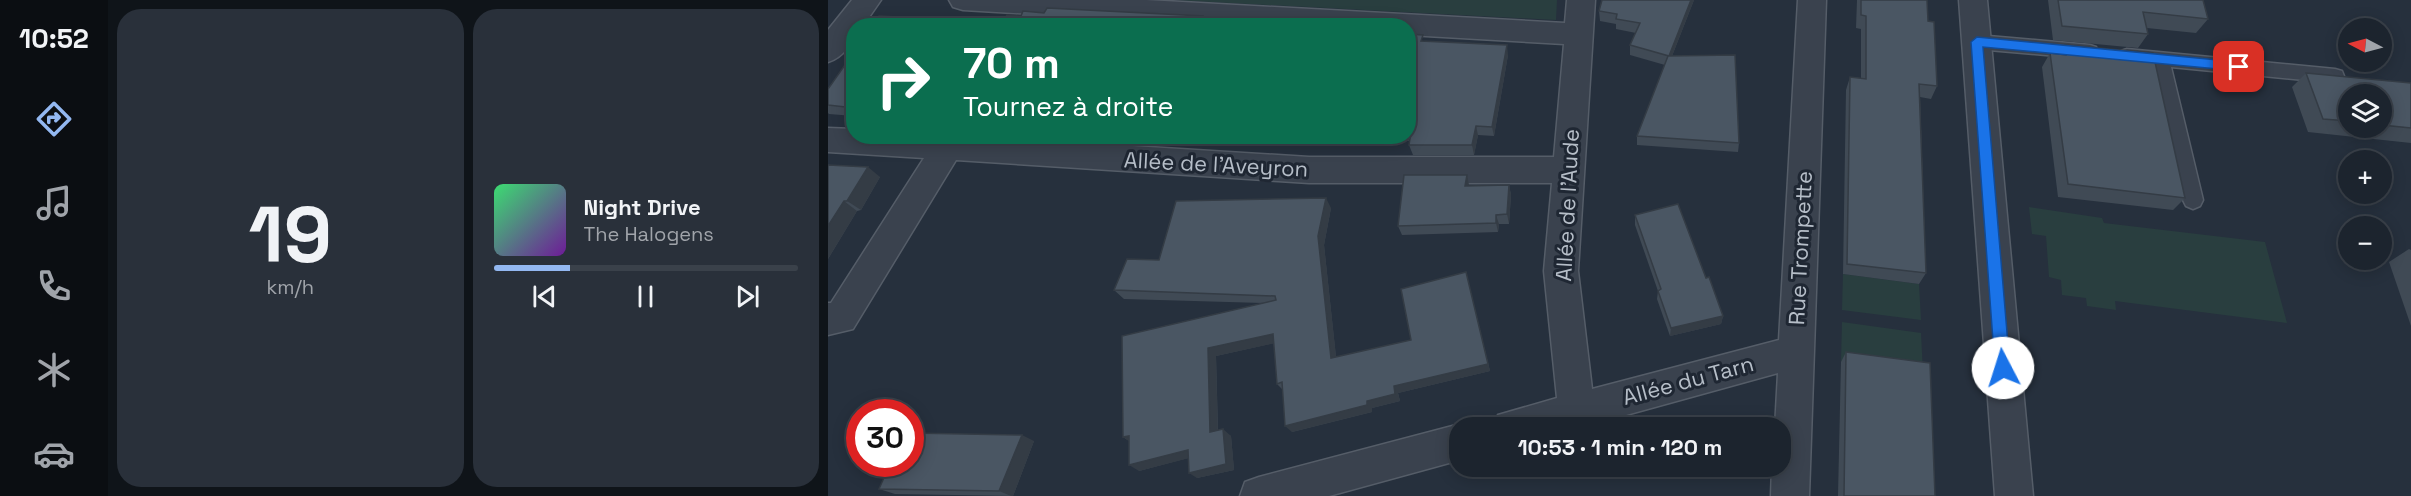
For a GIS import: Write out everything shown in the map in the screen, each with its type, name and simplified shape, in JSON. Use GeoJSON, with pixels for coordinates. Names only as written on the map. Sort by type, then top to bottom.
{"type":"FeatureCollection","features":[{"type":"Feature","properties":{"kind":"street"},"geometry":{"type":"LineString","coordinates":[[853,18],[867,0]]}},
{"type":"Feature","properties":{"kind":"street"},"geometry":{"type":"LineString","coordinates":[[963,0],[1289,18]]}},
{"type":"Feature","properties":{"kind":"street","name":"Allée de l'Aude"},"geometry":{"type":"LineString","coordinates":[[1576,410],[1561,271],[1581,0]]}},
{"type":"Feature","properties":{"kind":"street","name":"Rue Trompette"},"geometry":{"type":"LineString","coordinates":[[1790,496],[1812,0]]}},
{"type":"Feature","properties":{"kind":"street"},"geometry":{"type":"LineString","coordinates":[[1973,0],[2014,496]]}},
{"type":"Feature","properties":{"kind":"street"},"geometry":{"type":"LineString","coordinates":[[1416,25],[1578,34]]}},
{"type":"Feature","properties":{"kind":"street"},"geometry":{"type":"LineString","coordinates":[[828,51],[846,27]]}},
{"type":"Feature","properties":{"kind":"street","name":"Allée de l'Aveyron"},"geometry":{"type":"LineString","coordinates":[[828,140],[846,141]]}},
{"type":"Feature","properties":{"kind":"street","name":"Allée de l'Aveyron"},"geometry":{"type":"LineString","coordinates":[[897,144],[1309,170],[1568,170]]}},
{"type":"Feature","properties":{"kind":"street"},"geometry":{"type":"LineString","coordinates":[[828,319],[841,318],[948,147]]}},
{"type":"Feature","properties":{"kind":"street","name":"Allée du Tarn"},"geometry":{"type":"LineString","coordinates":[[1551,417],[1796,352]]}},
{"type":"Feature","properties":{"kind":"street"},"geometry":{"type":"LineString","coordinates":[[1259,496],[1449,445]]}},
{"type":"Feature","properties":{"kind":"lane"},"geometry":{"type":"LineString","coordinates":[[1977,42],[2355,78]]}},
{"type":"Feature","properties":{"kind":"lane"},"geometry":{"type":"LineString","coordinates":[[2160,59],[2193,200]]}},
{"type":"Feature","properties":{"kind":"green space"},"geometry":{"type":"Polygon","coordinates":[[[1173,0],[1557,0],[1556,20],[1173,0]]]}},
{"type":"Feature","properties":{"kind":"green space"},"geometry":{"type":"Polygon","coordinates":[[[2029,207],[2102,218],[2104,223],[2265,242],[2287,323],[2115,301],[2116,310],[2087,306],[2086,298],[2062,295],[2061,280],[2049,277],[2046,236],[2032,234],[2029,207]]]}},
{"type":"Feature","properties":{"kind":"green space"},"geometry":{"type":"Polygon","coordinates":[[[1843,274],[1919,284],[1921,320],[1842,310],[1843,274]]]}},
{"type":"Feature","properties":{"kind":"green space"},"geometry":{"type":"Polygon","coordinates":[[[1842,322],[1921,333],[1923,373],[1841,362],[1842,322]]]}},
{"type":"Feature","properties":{"kind":"building"},"geometry":{"type":"Polygon","coordinates":[[[1602,0],[1691,0],[1669,56],[1630,45],[1640,23],[1616,19],[1617,14],[1599,11],[1602,0]]]}},
{"type":"Feature","properties":{"kind":"building"},"geometry":{"type":"Polygon","coordinates":[[[1861,0],[1927,0],[1928,21],[1934,22],[1937,86],[1919,84],[1926,273],[1847,264],[1850,77],[1866,79],[1866,16],[1861,15],[1861,0]]]}},
{"type":"Feature","properties":{"kind":"building"},"geometry":{"type":"Polygon","coordinates":[[[2058,0],[2203,0],[2208,19],[2143,12],[2148,34],[2062,26],[2058,0]]]}},
{"type":"Feature","properties":{"kind":"building"},"geometry":{"type":"Polygon","coordinates":[[[1047,8],[1203,16],[1202,18],[1005,18],[1007,15],[1021,16],[1023,11],[1044,13],[1047,8]]]}},
{"type":"Feature","properties":{"kind":"building"},"geometry":{"type":"Polygon","coordinates":[[[879,16],[917,18],[878,18],[879,16]]]}},
{"type":"Feature","properties":{"kind":"building"},"geometry":{"type":"Polygon","coordinates":[[[1416,35],[1423,35],[1421,41],[1507,45],[1492,127],[1476,126],[1472,145],[1409,145],[1416,144],[1416,35]]]}},
{"type":"Feature","properties":{"kind":"building"},"geometry":{"type":"Polygon","coordinates":[[[2065,45],[2153,53],[2185,198],[2068,184],[2050,53],[2066,55],[2065,45]]]}},
{"type":"Feature","properties":{"kind":"building"},"geometry":{"type":"Polygon","coordinates":[[[1735,55],[1739,143],[1637,136],[1668,56],[1735,55]]]}},
{"type":"Feature","properties":{"kind":"building"},"geometry":{"type":"Polygon","coordinates":[[[846,63],[846,107],[828,105],[828,89],[846,63]]]}},
{"type":"Feature","properties":{"kind":"building"},"geometry":{"type":"Polygon","coordinates":[[[2306,73],[2411,83],[2411,128],[2392,126],[2392,84],[2338,84],[2338,120],[2323,119],[2306,73]]]}},
{"type":"Feature","properties":{"kind":"building"},"geometry":{"type":"Polygon","coordinates":[[[828,165],[868,167],[828,226],[828,165]]]}},
{"type":"Feature","properties":{"kind":"building"},"geometry":{"type":"Polygon","coordinates":[[[1404,175],[1467,175],[1465,186],[1509,185],[1507,214],[1496,215],[1496,223],[1398,226],[1404,175]]]}},
{"type":"Feature","properties":{"kind":"building"},"geometry":{"type":"Polygon","coordinates":[[[1326,198],[1318,236],[1331,358],[1411,340],[1401,289],[1466,272],[1488,364],[1394,386],[1395,394],[1367,401],[1367,405],[1285,426],[1282,382],[1277,384],[1273,334],[1208,348],[1210,432],[1223,429],[1226,464],[1189,473],[1188,450],[1129,465],[1129,436],[1123,437],[1122,336],[1276,300],[1275,296],[1114,290],[1127,259],[1159,260],[1176,201],[1326,198]]]}},
{"type":"Feature","properties":{"kind":"building"},"geometry":{"type":"Polygon","coordinates":[[[1678,204],[1723,316],[1671,328],[1658,291],[1661,289],[1635,215],[1678,204]]]}},
{"type":"Feature","properties":{"kind":"building"},"geometry":{"type":"Polygon","coordinates":[[[1846,352],[1930,363],[1935,496],[1844,496],[1846,352]]]}},
{"type":"Feature","properties":{"kind":"building"},"geometry":{"type":"Polygon","coordinates":[[[924,433],[1022,435],[999,491],[879,489],[884,477],[924,477],[924,433]]]}},
{"type":"Feature","properties":{"kind":"route"},"geometry":{"type":"LineString","coordinates":[[2003,368],[1977,42],[2239,67]]}}]}
